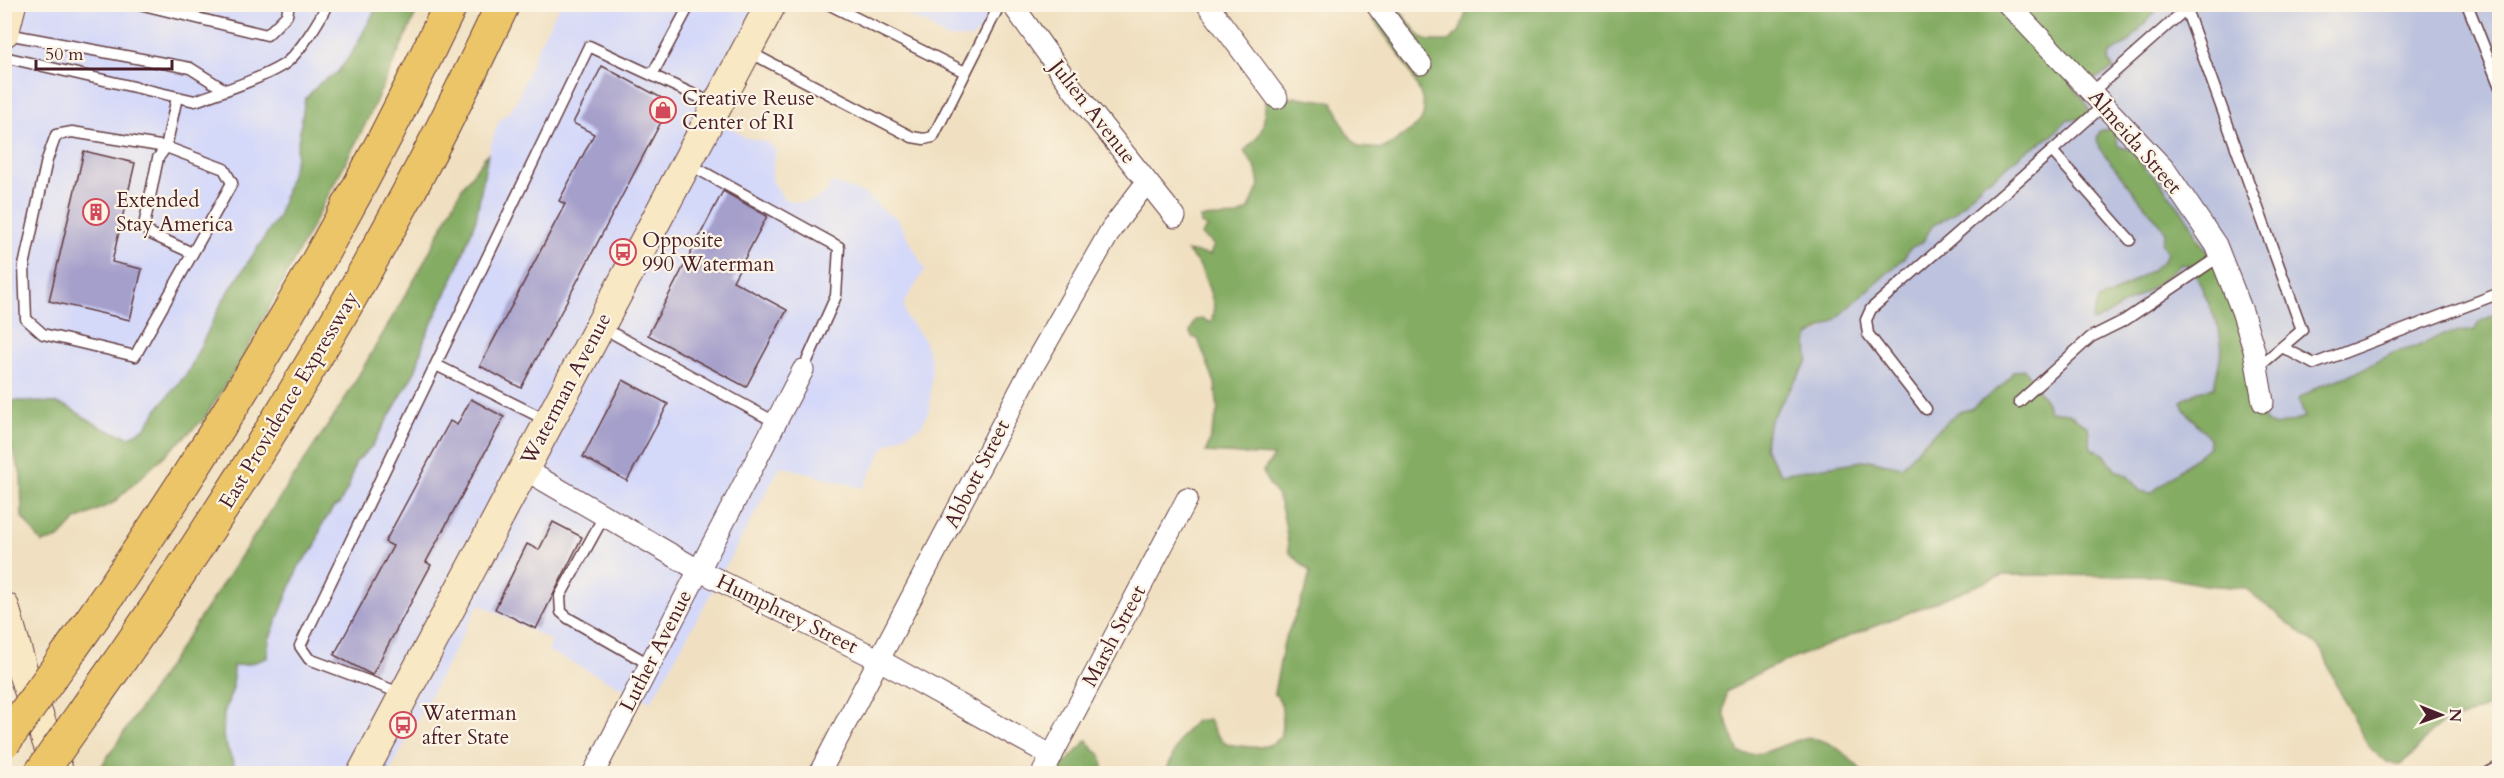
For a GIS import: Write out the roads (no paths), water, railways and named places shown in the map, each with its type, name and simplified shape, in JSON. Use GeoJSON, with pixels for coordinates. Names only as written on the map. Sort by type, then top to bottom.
{"type":"FeatureCollection","features":[{"type":"Feature","properties":{"kind":"highway","name":"East Providence Expressway"},"geometry":{"type":"LineString","coordinates":[[4,742],[185,483],[291,312],[387,136],[451,4]]}},
{"type":"Feature","properties":{"kind":"highway","name":"East Providence Expressway"},"geometry":{"type":"LineString","coordinates":[[40,774],[192,557],[306,377],[399,212],[503,4]]}},
{"type":"Feature","properties":{"kind":"main road"},"geometry":{"type":"LineString","coordinates":[[4,33],[11,4]]}},
{"type":"Feature","properties":{"kind":"main road","name":"Waterman Avenue"},"geometry":{"type":"LineString","coordinates":[[362,774],[771,4]]}},
{"type":"Feature","properties":{"kind":"main road"},"geometry":{"type":"LineString","coordinates":[[4,607],[22,674],[59,774]]}},
{"type":"Feature","properties":{"kind":"main road"},"geometry":{"type":"LineString","coordinates":[[4,643],[22,674]]}},
{"type":"Feature","properties":{"kind":"street","name":"Julien Avenue"},"geometry":{"type":"LineString","coordinates":[[1012,4],[1074,89],[1175,217]]}},
{"type":"Feature","properties":{"kind":"street"},"geometry":{"type":"LineString","coordinates":[[1207,4],[1277,98]]}},
{"type":"Feature","properties":{"kind":"street"},"geometry":{"type":"LineString","coordinates":[[1376,4],[1421,64]]}},
{"type":"Feature","properties":{"kind":"street","name":"Almeida Street"},"geometry":{"type":"LineString","coordinates":[[2008,4],[2165,170],[2216,245],[2242,311],[2263,402]]}},
{"type":"Feature","properties":{"kind":"street","name":"Abbott Street"},"geometry":{"type":"LineString","coordinates":[[819,774],[1028,375],[1112,228],[1147,182]]}},
{"type":"Feature","properties":{"kind":"street","name":"Luther Avenue"},"geometry":{"type":"LineString","coordinates":[[593,774],[803,370]]}},
{"type":"Feature","properties":{"kind":"street","name":"Humphrey Street"},"geometry":{"type":"LineString","coordinates":[[524,470],[698,570],[880,661],[1047,765]]}},
{"type":"Feature","properties":{"kind":"street","name":"Marsh Street"},"geometry":{"type":"LineString","coordinates":[[1047,765],[1186,499]]}},
{"type":"Feature","properties":{"kind":"lane"},"geometry":{"type":"LineString","coordinates":[[139,4],[267,35],[287,15],[289,4]]}},
{"type":"Feature","properties":{"kind":"lane"},"geometry":{"type":"LineString","coordinates":[[4,57],[195,101],[284,64],[320,22],[327,4]]}},
{"type":"Feature","properties":{"kind":"lane"},"geometry":{"type":"LineString","coordinates":[[652,75],[690,4]]}},
{"type":"Feature","properties":{"kind":"lane"},"geometry":{"type":"LineString","coordinates":[[828,4],[965,72]]}},
{"type":"Feature","properties":{"kind":"lane"},"geometry":{"type":"LineString","coordinates":[[747,51],[912,137],[924,139],[933,137],[1000,4]]}},
{"type":"Feature","properties":{"kind":"lane"},"geometry":{"type":"LineString","coordinates":[[2467,4],[2499,87]]}},
{"type":"Feature","properties":{"kind":"lane"},"geometry":{"type":"LineString","coordinates":[[1926,409],[1868,334],[1866,320],[1871,309],[2052,151],[2098,99],[2188,7],[2302,330],[2257,368]]}},
{"type":"Feature","properties":{"kind":"lane"},"geometry":{"type":"LineString","coordinates":[[4,33],[190,68],[225,90]]}},
{"type":"Feature","properties":{"kind":"lane"},"geometry":{"type":"LineString","coordinates":[[404,694],[309,658],[300,646],[590,46],[717,106]]}},
{"type":"Feature","properties":{"kind":"lane"},"geometry":{"type":"LineString","coordinates":[[177,97],[166,147],[158,158],[144,226],[149,233],[192,254]]}},
{"type":"Feature","properties":{"kind":"lane"},"geometry":{"type":"LineString","coordinates":[[72,132],[166,147],[224,169],[232,183],[135,356],[43,334],[26,319],[24,266],[47,160],[56,135],[72,132]]}},
{"type":"Feature","properties":{"kind":"lane"},"geometry":{"type":"LineString","coordinates":[[2052,151],[2130,240]]}},
{"type":"Feature","properties":{"kind":"lane"},"geometry":{"type":"LineString","coordinates":[[686,163],[839,247],[836,296],[803,370]]}},
{"type":"Feature","properties":{"kind":"lane"},"geometry":{"type":"LineString","coordinates":[[2019,402],[2091,337],[2125,320],[2220,256]]}},
{"type":"Feature","properties":{"kind":"lane"},"geometry":{"type":"LineString","coordinates":[[2282,347],[2314,364],[2499,293]]}},
{"type":"Feature","properties":{"kind":"lane"},"geometry":{"type":"LineString","coordinates":[[600,327],[775,422]]}},
{"type":"Feature","properties":{"kind":"lane"},"geometry":{"type":"LineString","coordinates":[[436,365],[549,422]]}},
{"type":"Feature","properties":{"kind":"lane"},"geometry":{"type":"LineString","coordinates":[[604,516],[560,596],[561,612],[649,664]]}},
{"type":"Feature","properties":{"kind":"lane"},"geometry":{"type":"LineString","coordinates":[[2486,774],[2499,766]]}},
{"type":"Feature","properties":{"kind":"place","name":"Creative Reuse Center of RI"},"geometry":{"type":"Point","coordinates":[663,110]}},
{"type":"Feature","properties":{"kind":"place","name":"Extended Stay America"},"geometry":{"type":"Point","coordinates":[96,212]}},
{"type":"Feature","properties":{"kind":"place","name":"Opposite 990 Waterman"},"geometry":{"type":"Point","coordinates":[623,252]}},
{"type":"Feature","properties":{"kind":"place","name":"Waterman after State"},"geometry":{"type":"Point","coordinates":[403,725]}}]}
